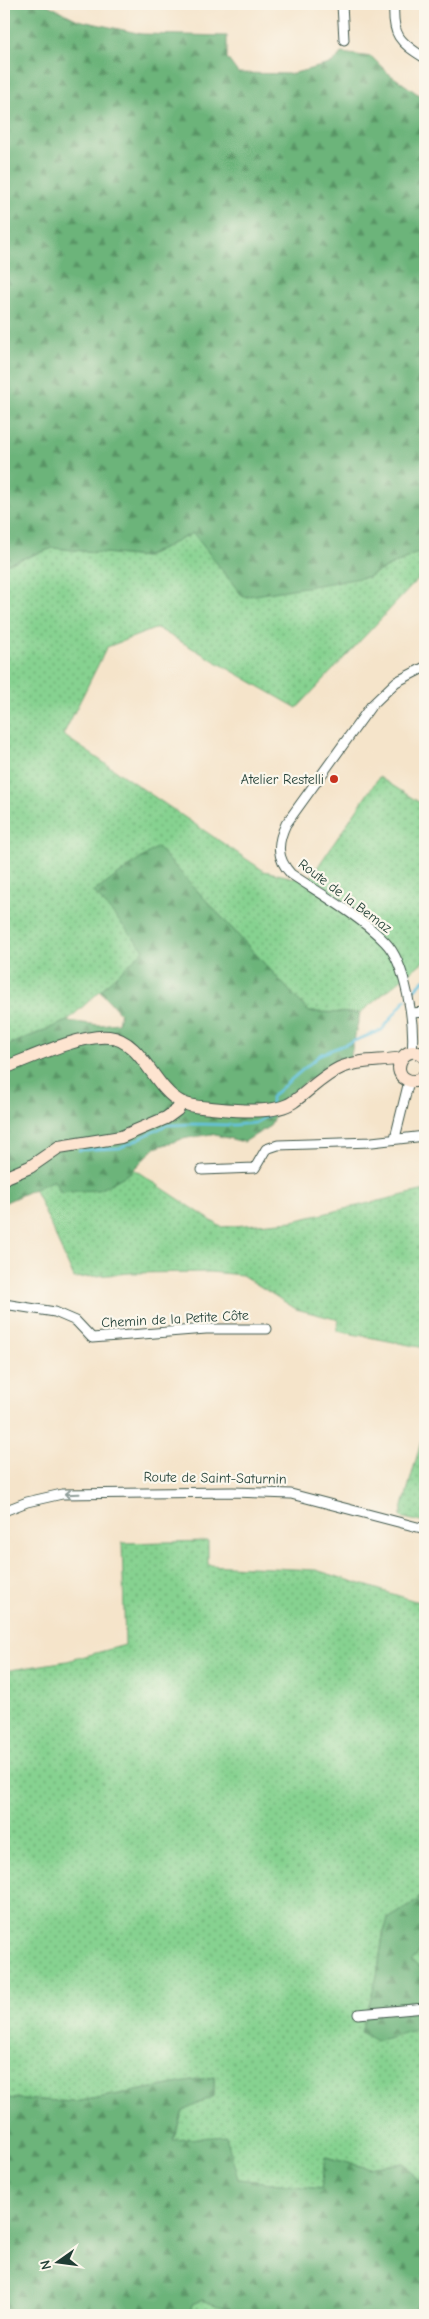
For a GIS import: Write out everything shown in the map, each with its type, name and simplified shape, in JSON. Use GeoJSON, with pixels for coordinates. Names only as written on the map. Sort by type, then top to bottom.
{"type":"FeatureCollection","features":[{"type":"Feature","properties":{"kind":"street"},"geometry":{"type":"LineString","coordinates":[[342,4],[344,40]]}},
{"type":"Feature","properties":{"kind":"street"},"geometry":{"type":"LineString","coordinates":[[394,4],[393,21],[396,35],[425,58]]}},
{"type":"Feature","properties":{"kind":"street","name":"Route de la Bemaz"},"geometry":{"type":"LineString","coordinates":[[417,1055],[409,1001],[400,967],[386,943],[353,916],[291,874],[284,867],[278,846],[286,824],[371,706],[396,682],[425,667]]}},
{"type":"Feature","properties":{"kind":"street"},"geometry":{"type":"LineString","coordinates":[[411,1013],[425,1012]]}},
{"type":"Feature","properties":{"kind":"street"},"geometry":{"type":"LineString","coordinates":[[4,1068],[84,1040],[109,1037],[128,1045],[177,1100],[212,1108],[258,1110],[283,1108],[336,1070],[366,1060],[417,1055]]}},
{"type":"Feature","properties":{"kind":"street"},"geometry":{"type":"LineString","coordinates":[[395,1138],[405,1076],[399,1065],[417,1055]]}},
{"type":"Feature","properties":{"kind":"street"},"geometry":{"type":"LineString","coordinates":[[355,1064],[384,1067],[418,1080],[425,1075]]}},
{"type":"Feature","properties":{"kind":"street"},"geometry":{"type":"LineString","coordinates":[[4,1178],[30,1167],[59,1148],[74,1143],[109,1141],[156,1122],[177,1100]]}},
{"type":"Feature","properties":{"kind":"street"},"geometry":{"type":"LineString","coordinates":[[202,1170],[255,1168],[266,1149],[278,1145],[372,1142],[425,1136]]}},
{"type":"Feature","properties":{"kind":"street","name":"Chemin de la Petite Côte"},"geometry":{"type":"LineString","coordinates":[[4,1304],[55,1312],[76,1321],[92,1338],[206,1329],[267,1329]]}},
{"type":"Feature","properties":{"kind":"street","name":"Route de Saint-Saturnin"},"geometry":{"type":"LineString","coordinates":[[4,1511],[27,1502],[62,1494],[233,1492],[291,1494],[425,1529]]}},
{"type":"Feature","properties":{"kind":"street"},"geometry":{"type":"LineString","coordinates":[[358,2014],[425,2008]]}},
{"type":"Feature","properties":{"kind":"green space"},"geometry":{"type":"Polygon","coordinates":[[[4,4],[46,4],[78,20],[142,34],[227,36],[227,58],[238,73],[291,74],[333,63],[341,53],[372,57],[388,73],[425,99],[425,549],[367,577],[243,597],[193,533],[145,557],[53,548],[4,565],[4,4]]]}},
{"type":"Feature","properties":{"kind":"green space"},"geometry":{"type":"Polygon","coordinates":[[[193,533],[367,577],[425,549],[425,572],[297,708],[157,628],[107,647],[63,735],[264,871],[308,881],[379,777],[425,806],[425,960],[360,1013],[309,1012],[157,847],[145,950],[67,1021],[4,1047],[4,565],[53,548],[145,557],[193,533]]]}},
{"type":"Feature","properties":{"kind":"green space"},"geometry":{"type":"Polygon","coordinates":[[[157,847],[309,1012],[360,1013],[350,1059],[308,1081],[283,1099],[270,1126],[244,1142],[211,1134],[182,1139],[155,1148],[130,1173],[99,1190],[60,1192],[54,1180],[4,1203],[4,1047],[67,1021],[99,1025],[118,1023],[120,1013],[100,991],[144,950],[94,892],[157,847]]]}},
{"type":"Feature","properties":{"kind":"green space"},"geometry":{"type":"Polygon","coordinates":[[[132,1168],[221,1227],[293,1221],[425,1190],[425,1348],[337,1331],[339,1320],[296,1309],[242,1275],[210,1272],[130,1273],[74,1278],[34,1188],[54,1180],[132,1168]]]}},
{"type":"Feature","properties":{"kind":"green space"},"geometry":{"type":"Polygon","coordinates":[[[425,1427],[425,1523],[400,1517],[425,1427]]]}},
{"type":"Feature","properties":{"kind":"green space"},"geometry":{"type":"Polygon","coordinates":[[[208,1541],[208,1565],[316,1570],[425,1604],[425,1884],[418,1900],[388,1919],[383,1935],[377,1976],[421,2028],[425,2029],[425,2172],[419,2182],[404,2163],[368,2168],[326,2157],[321,2189],[238,2179],[173,2140],[183,2111],[214,2096],[214,2077],[75,2102],[4,2098],[4,1671],[67,1661],[125,1645],[122,1543],[208,1541]]]}},
{"type":"Feature","properties":{"kind":"green space"},"geometry":{"type":"Polygon","coordinates":[[[425,1884],[425,1946],[411,1962],[425,1971],[425,2029],[421,2028],[376,2041],[361,2032],[377,1976],[383,1935],[388,1919],[418,1900],[425,1884]]]}},
{"type":"Feature","properties":{"kind":"green space"},"geometry":{"type":"Polygon","coordinates":[[[423,1946],[425,1946],[425,1971],[411,1962],[423,1946]]]}},
{"type":"Feature","properties":{"kind":"green space"},"geometry":{"type":"Polygon","coordinates":[[[214,2077],[214,2096],[183,2111],[173,2140],[226,2136],[238,2179],[321,2189],[325,2157],[368,2168],[404,2163],[419,2182],[425,2172],[425,2315],[247,2315],[202,2300],[192,2304],[193,2315],[4,2315],[4,2098],[75,2102],[214,2077]]]}},
{"type":"Feature","properties":{"kind":"green space"},"geometry":{"type":"Polygon","coordinates":[[[202,2300],[247,2315],[193,2315],[192,2304],[202,2300]]]}},
{"type":"Feature","properties":{"kind":"waterway"},"geometry":{"type":"LineString","coordinates":[[409,995],[425,979]]}},
{"type":"Feature","properties":{"kind":"waterway"},"geometry":{"type":"LineString","coordinates":[[271,1106],[271,1097],[321,1054],[382,1030],[406,999]]}},
{"type":"Feature","properties":{"kind":"waterway"},"geometry":{"type":"LineString","coordinates":[[79,1150],[120,1148],[167,1125],[234,1125],[255,1123],[269,1115]]}},
{"type":"Feature","properties":{"kind":"place","name":"Atelier Restelli"},"geometry":{"type":"Point","coordinates":[334,779]}}]}
